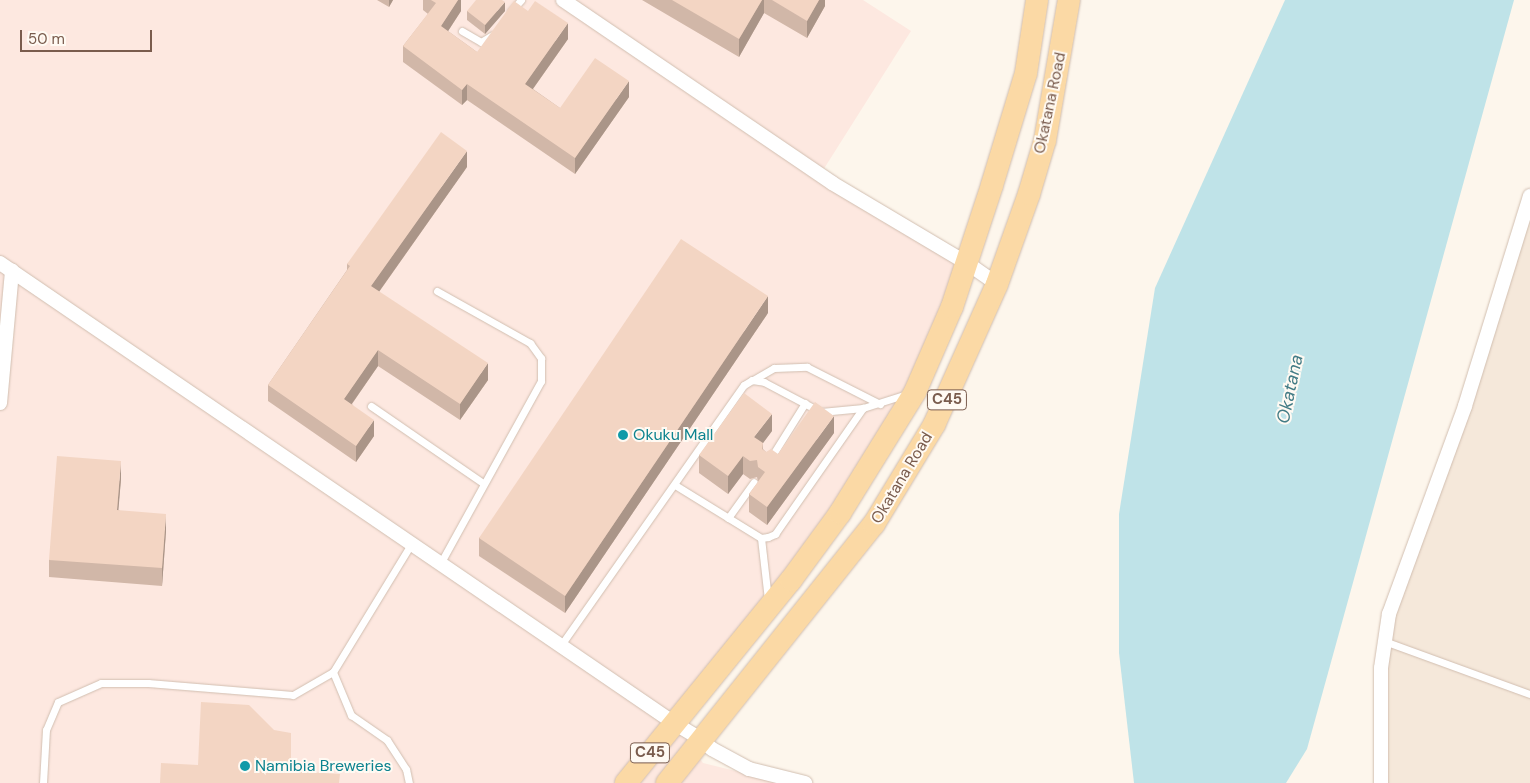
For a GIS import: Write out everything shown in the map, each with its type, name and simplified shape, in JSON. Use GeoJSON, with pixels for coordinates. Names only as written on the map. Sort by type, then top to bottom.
{"type":"FeatureCollection","features":[{"type":"Feature","properties":{"kind":"main road","name":"Okatana Road"},"geometry":{"type":"LineString","coordinates":[[674,724],[770,608],[840,513],[915,392],[936,346],[967,263],[1026,73],[1037,0]]}},
{"type":"Feature","properties":{"kind":"main road","name":"Okatana Road"},"geometry":{"type":"LineString","coordinates":[[702,740],[850,556],[889,501],[954,385],[997,284],[1044,140],[1069,0]]}},
{"type":"Feature","properties":{"kind":"main road","name":"C45"},"geometry":{"type":"LineString","coordinates":[[626,783],[674,724]]}},
{"type":"Feature","properties":{"kind":"main road","name":"C45"},"geometry":{"type":"LineString","coordinates":[[667,783],[702,740]]}},
{"type":"Feature","properties":{"kind":"street"},"geometry":{"type":"LineString","coordinates":[[563,0],[832,183],[967,263],[997,284]]}},
{"type":"Feature","properties":{"kind":"street"},"geometry":{"type":"LineString","coordinates":[[1381,783],[1384,641],[1389,614],[1465,406],[1530,196]]}},
{"type":"Feature","properties":{"kind":"street"},"geometry":{"type":"LineString","coordinates":[[0,263],[674,724],[702,740],[728,760],[749,769],[805,783]]}},
{"type":"Feature","properties":{"kind":"street"},"geometry":{"type":"LineString","coordinates":[[0,403],[12,271]]}},
{"type":"Feature","properties":{"kind":"lane"},"geometry":{"type":"LineString","coordinates":[[505,19],[521,0]]}},
{"type":"Feature","properties":{"kind":"lane"},"geometry":{"type":"LineString","coordinates":[[462,31],[480,42],[488,38],[499,26]]}},
{"type":"Feature","properties":{"kind":"lane"},"geometry":{"type":"LineString","coordinates":[[438,291],[530,343],[541,358],[541,381],[440,564]]}},
{"type":"Feature","properties":{"kind":"lane"},"geometry":{"type":"LineString","coordinates":[[561,645],[744,385],[774,368],[807,367],[880,404]]}},
{"type":"Feature","properties":{"kind":"lane"},"geometry":{"type":"LineString","coordinates":[[752,380],[764,382],[821,412],[863,408],[915,392]]}},
{"type":"Feature","properties":{"kind":"lane"},"geometry":{"type":"LineString","coordinates":[[767,464],[805,404]]}},
{"type":"Feature","properties":{"kind":"lane"},"geometry":{"type":"LineString","coordinates":[[371,406],[483,483]]}},
{"type":"Feature","properties":{"kind":"lane"},"geometry":{"type":"LineString","coordinates":[[675,485],[761,538],[775,534],[863,408]]}},
{"type":"Feature","properties":{"kind":"lane"},"geometry":{"type":"LineString","coordinates":[[728,518],[754,482]]}},
{"type":"Feature","properties":{"kind":"lane"},"geometry":{"type":"LineString","coordinates":[[761,538],[770,608]]}},
{"type":"Feature","properties":{"kind":"lane"},"geometry":{"type":"LineString","coordinates":[[43,783],[46,730],[58,702],[101,683],[148,683],[293,695],[333,672],[411,544]]}},
{"type":"Feature","properties":{"kind":"lane"},"geometry":{"type":"LineString","coordinates":[[1384,641],[1530,694]]}},
{"type":"Feature","properties":{"kind":"lane"},"geometry":{"type":"LineString","coordinates":[[333,672],[351,715],[387,740],[406,769],[409,783]]}},
{"type":"Feature","properties":{"kind":"shaded area"},"geometry":{"type":"Polygon","coordinates":[[[0,0],[863,0],[911,31],[820,175],[964,263],[929,349],[859,475],[674,723],[703,763],[785,783],[0,783],[0,0]]]}},
{"type":"Feature","properties":{"kind":"shaded area"},"geometry":{"type":"Polygon","coordinates":[[[1530,196],[1530,783],[1381,783],[1384,641],[1530,196]]]}},
{"type":"Feature","properties":{"kind":"water","name":"Okatana"},"geometry":{"type":"Polygon","coordinates":[[[1285,0],[1514,0],[1307,749],[1286,783],[1134,783],[1119,653],[1119,514],[1155,288],[1285,0]]]}},
{"type":"Feature","properties":{"kind":"building"},"geometry":{"type":"Polygon","coordinates":[[[431,0],[458,0],[441,26],[477,52],[514,1],[528,11],[535,1],[568,23],[525,84],[560,108],[595,58],[629,81],[575,158],[467,84],[462,90],[403,46],[436,3],[431,0]]]}},
{"type":"Feature","properties":{"kind":"building"},"geometry":{"type":"Polygon","coordinates":[[[476,0],[502,0],[505,2],[485,25],[467,11],[476,0]]]}},
{"type":"Feature","properties":{"kind":"building"},"geometry":{"type":"Polygon","coordinates":[[[672,0],[762,0],[739,39],[672,0]]]}},
{"type":"Feature","properties":{"kind":"building"},"geometry":{"type":"Polygon","coordinates":[[[772,0],[819,0],[807,21],[772,0]]]}},
{"type":"Feature","properties":{"kind":"building"},"geometry":{"type":"Polygon","coordinates":[[[441,132],[467,151],[371,286],[488,363],[460,404],[378,350],[344,399],[374,420],[356,446],[268,385],[350,266],[347,264],[441,132]]]}},
{"type":"Feature","properties":{"kind":"building","name":"Okuku Mall"},"geometry":{"type":"Polygon","coordinates":[[[681,239],[768,296],[565,596],[479,538],[681,239]]]}},
{"type":"Feature","properties":{"kind":"building"},"geometry":{"type":"Polygon","coordinates":[[[744,393],[772,414],[754,437],[763,443],[762,449],[766,452],[771,449],[778,454],[815,402],[834,416],[767,507],[749,494],[765,472],[758,467],[757,460],[750,461],[743,456],[728,476],[699,455],[744,393]]]}},
{"type":"Feature","properties":{"kind":"building"},"geometry":{"type":"Polygon","coordinates":[[[57,456],[121,461],[117,510],[166,514],[162,568],[49,560],[57,456]]]}},
{"type":"Feature","properties":{"kind":"building","name":"Namibia Breweries"},"geometry":{"type":"Polygon","coordinates":[[[201,702],[249,705],[274,730],[291,733],[291,771],[340,774],[339,783],[160,783],[161,763],[198,765],[201,702]]]}},
{"type":"Feature","properties":{"kind":"place","name":"Okuku Mall"},"geometry":{"type":"Point","coordinates":[623,435]}},
{"type":"Feature","properties":{"kind":"place","name":"Namibia Breweries"},"geometry":{"type":"Point","coordinates":[245,766]}}]}
